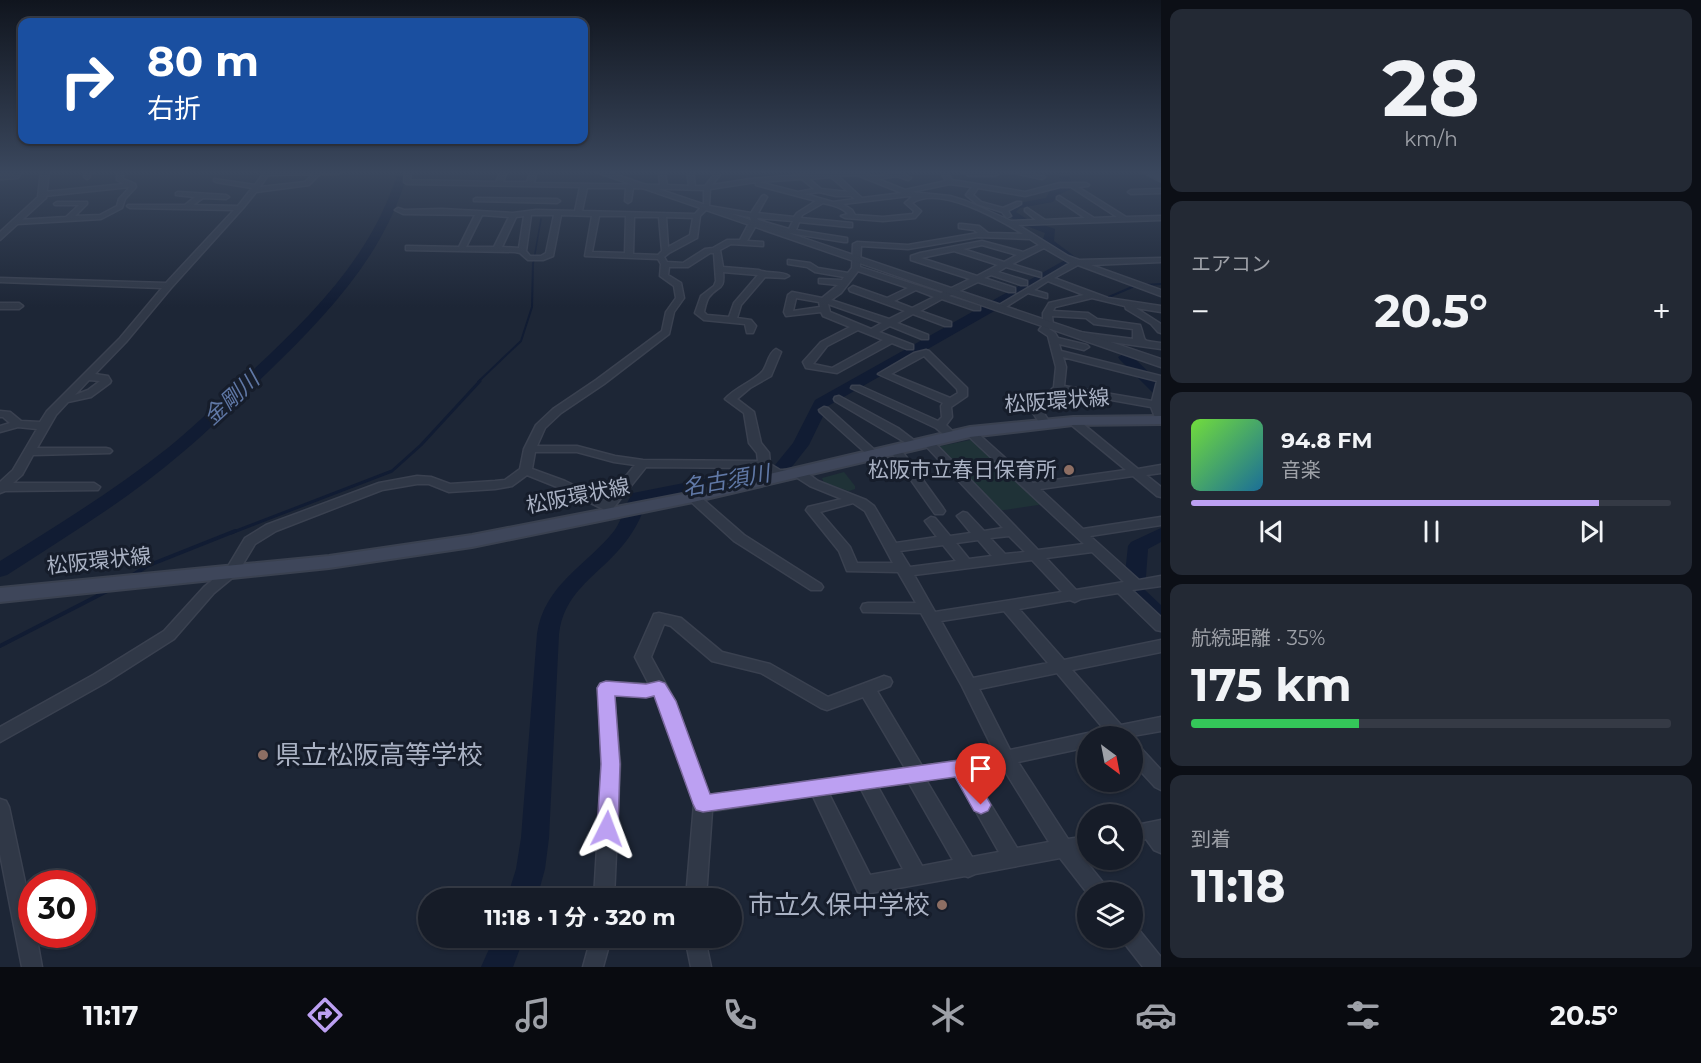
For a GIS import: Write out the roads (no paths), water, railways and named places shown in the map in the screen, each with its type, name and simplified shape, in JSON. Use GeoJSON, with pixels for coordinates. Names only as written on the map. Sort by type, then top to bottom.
{"type":"FeatureCollection","features":[{"type":"Feature","properties":{"kind":"main road","name":"松阪環状線"},"geometry":{"type":"LineString","coordinates":[[0,595],[329,562],[472,541],[612,511],[693,497],[799,473],[920,442],[946,431],[969,432],[1046,423],[1159,415]]}},
{"type":"Feature","properties":{"kind":"street"},"geometry":{"type":"LineString","coordinates":[[1,235],[22,216]]}},
{"type":"Feature","properties":{"kind":"street"},"geometry":{"type":"LineString","coordinates":[[67,220],[71,216]]}},
{"type":"Feature","properties":{"kind":"street"},"geometry":{"type":"LineString","coordinates":[[16,222],[91,219],[100,216]]}},
{"type":"Feature","properties":{"kind":"street"},"geometry":{"type":"LineString","coordinates":[[2,488],[18,472],[51,413],[123,340],[168,286],[232,216]]}},
{"type":"Feature","properties":{"kind":"street"},"geometry":{"type":"LineString","coordinates":[[462,248],[478,216]]}},
{"type":"Feature","properties":{"kind":"street"},"geometry":{"type":"LineString","coordinates":[[497,249],[512,216]]}},
{"type":"Feature","properties":{"kind":"street"},"geometry":{"type":"LineString","coordinates":[[522,251],[528,216]]}},
{"type":"Feature","properties":{"kind":"street"},"geometry":{"type":"LineString","coordinates":[[409,248],[497,249],[522,251],[528,258],[543,258],[550,254],[557,216]]}},
{"type":"Feature","properties":{"kind":"street"},"geometry":{"type":"LineString","coordinates":[[596,216],[588,254],[663,257],[685,265],[730,242],[743,242],[759,249],[766,229]]}},
{"type":"Feature","properties":{"kind":"street"},"geometry":{"type":"LineString","coordinates":[[629,256],[630,216]]}},
{"type":"Feature","properties":{"kind":"street"},"geometry":{"type":"LineString","coordinates":[[0,735],[99,679],[169,635],[209,590],[232,571],[250,542],[271,528],[379,487],[417,480],[432,481],[449,488],[495,485],[508,483],[521,477],[526,471],[530,449],[540,427],[557,411],[666,332],[670,312],[680,298],[680,283],[664,276],[662,216]]}},
{"type":"Feature","properties":{"kind":"street"},"geometry":{"type":"LineString","coordinates":[[663,257],[694,236],[697,216]]}},
{"type":"Feature","properties":{"kind":"street"},"geometry":{"type":"LineString","coordinates":[[729,216],[766,229],[855,268],[946,294]]}},
{"type":"Feature","properties":{"kind":"street"},"geometry":{"type":"LineString","coordinates":[[753,216],[755,221],[792,232],[856,244],[887,247],[985,235],[1032,237]]}},
{"type":"Feature","properties":{"kind":"street"},"geometry":{"type":"LineString","coordinates":[[770,216],[851,220],[914,216]]}},
{"type":"Feature","properties":{"kind":"street"},"geometry":{"type":"LineString","coordinates":[[840,216],[851,220]]}},
{"type":"Feature","properties":{"kind":"street"},"geometry":{"type":"LineString","coordinates":[[844,240],[850,216]]}},
{"type":"Feature","properties":{"kind":"street"},"geometry":{"type":"LineString","coordinates":[[994,216],[1065,258],[1161,293]]}},
{"type":"Feature","properties":{"kind":"street"},"geometry":{"type":"LineString","coordinates":[[1008,216],[1008,223]]}},
{"type":"Feature","properties":{"kind":"street"},"geometry":{"type":"LineString","coordinates":[[1035,216],[1042,221]]}},
{"type":"Feature","properties":{"kind":"street"},"geometry":{"type":"LineString","coordinates":[[1086,216],[1092,220]]}},
{"type":"Feature","properties":{"kind":"street"},"geometry":{"type":"LineString","coordinates":[[1119,216],[1124,219]]}},
{"type":"Feature","properties":{"kind":"street"},"geometry":{"type":"LineString","coordinates":[[1008,223],[1067,217],[1092,220],[1161,218]]}},
{"type":"Feature","properties":{"kind":"street"},"geometry":{"type":"LineString","coordinates":[[792,232],[797,218]]}},
{"type":"Feature","properties":{"kind":"street"},"geometry":{"type":"LineString","coordinates":[[962,226],[981,230],[985,235]]}},
{"type":"Feature","properties":{"kind":"street"},"geometry":{"type":"LineString","coordinates":[[743,242],[751,227]]}},
{"type":"Feature","properties":{"kind":"street"},"geometry":{"type":"LineString","coordinates":[[934,243],[1043,277],[1090,295],[1124,304],[1161,309]]}},
{"type":"Feature","properties":{"kind":"street"},"geometry":{"type":"LineString","coordinates":[[824,304],[838,291],[855,268],[856,244]]}},
{"type":"Feature","properties":{"kind":"street"},"geometry":{"type":"LineString","coordinates":[[1012,290],[914,258],[920,255],[987,244],[1024,255]]}},
{"type":"Feature","properties":{"kind":"street"},"geometry":{"type":"LineString","coordinates":[[871,332],[1044,245]]}},
{"type":"Feature","properties":{"kind":"street"},"geometry":{"type":"LineString","coordinates":[[715,250],[718,252],[721,269],[720,281],[717,287],[705,296],[699,313],[704,317],[732,320],[750,327],[756,313]]}},
{"type":"Feature","properties":{"kind":"street"},"geometry":{"type":"LineString","coordinates":[[965,260],[975,255]]}},
{"type":"Feature","properties":{"kind":"street"},"geometry":{"type":"LineString","coordinates":[[990,307],[1025,286],[1078,262],[1161,260]]}},
{"type":"Feature","properties":{"kind":"street"},"geometry":{"type":"LineString","coordinates":[[791,262],[810,265],[815,270],[855,268],[990,307],[1048,319],[1088,316],[1094,321],[1161,331]]}},
{"type":"Feature","properties":{"kind":"street"},"geometry":{"type":"LineString","coordinates":[[946,269],[956,264]]}},
{"type":"Feature","properties":{"kind":"street"},"geometry":{"type":"LineString","coordinates":[[721,269],[785,276]]}},
{"type":"Feature","properties":{"kind":"street"},"geometry":{"type":"LineString","coordinates":[[991,272],[1044,296]]}},
{"type":"Feature","properties":{"kind":"street"},"geometry":{"type":"LineString","coordinates":[[732,320],[737,304],[761,274]]}},
{"type":"Feature","properties":{"kind":"street"},"geometry":{"type":"LineString","coordinates":[[882,284],[892,279]]}},
{"type":"Feature","properties":{"kind":"street"},"geometry":{"type":"LineString","coordinates":[[0,280],[168,286]]}},
{"type":"Feature","properties":{"kind":"street"},"geometry":{"type":"LineString","coordinates":[[822,281],[843,283]]}},
{"type":"Feature","properties":{"kind":"street"},"geometry":{"type":"LineString","coordinates":[[886,302],[916,287]]}},
{"type":"Feature","properties":{"kind":"street"},"geometry":{"type":"LineString","coordinates":[[842,304],[858,291],[872,288]]}},
{"type":"Feature","properties":{"kind":"street"},"geometry":{"type":"LineString","coordinates":[[858,291],[948,324]]}},
{"type":"Feature","properties":{"kind":"street"},"geometry":{"type":"LineString","coordinates":[[1046,423],[1036,410],[1059,388],[1061,367],[1052,335],[1044,330],[1052,305],[1090,295]]}},
{"type":"Feature","properties":{"kind":"street"},"geometry":{"type":"LineString","coordinates":[[824,304],[842,304],[925,337]]}},
{"type":"Feature","properties":{"kind":"street"},"geometry":{"type":"LineString","coordinates":[[824,304],[826,314],[910,347]]}},
{"type":"Feature","properties":{"kind":"street"},"geometry":{"type":"LineString","coordinates":[[1124,304],[1154,322],[1161,331]]}},
{"type":"Feature","properties":{"kind":"street"},"geometry":{"type":"LineString","coordinates":[[2,308],[19,306]]}},
{"type":"Feature","properties":{"kind":"street"},"geometry":{"type":"LineString","coordinates":[[1048,319],[1081,341],[1161,363]]}},
{"type":"Feature","properties":{"kind":"street"},"geometry":{"type":"LineString","coordinates":[[856,327],[824,344],[808,362],[809,366],[832,371],[891,340]]}},
{"type":"Feature","properties":{"kind":"street"},"geometry":{"type":"LineString","coordinates":[[1137,327],[1138,340],[1141,342]]}},
{"type":"Feature","properties":{"kind":"street"},"geometry":{"type":"LineString","coordinates":[[1054,340],[1141,342],[1161,346]]}},
{"type":"Feature","properties":{"kind":"street"},"geometry":{"type":"LineString","coordinates":[[764,465],[763,453],[755,443],[748,412],[730,399],[766,374],[776,352]]}},
{"type":"Feature","properties":{"kind":"street"},"geometry":{"type":"LineString","coordinates":[[856,388],[946,431],[946,406],[963,394],[962,388],[926,353],[917,355],[884,374],[950,402]]}},
{"type":"Feature","properties":{"kind":"street"},"geometry":{"type":"LineString","coordinates":[[1057,353],[1161,381],[1159,415],[1059,388]]}},
{"type":"Feature","properties":{"kind":"street"},"geometry":{"type":"LineString","coordinates":[[64,399],[80,398],[94,393],[106,381],[104,378],[86,377]]}},
{"type":"Feature","properties":{"kind":"street"},"geometry":{"type":"LineString","coordinates":[[839,399],[920,442],[1014,531],[1076,597]]}},
{"type":"Feature","properties":{"kind":"street"},"geometry":{"type":"LineString","coordinates":[[824,410],[873,454]]}},
{"type":"Feature","properties":{"kind":"street"},"geometry":{"type":"LineString","coordinates":[[0,414],[6,414],[18,424]]}},
{"type":"Feature","properties":{"kind":"street"},"geometry":{"type":"LineString","coordinates":[[1072,421],[1161,493]]}},
{"type":"Feature","properties":{"kind":"street"},"geometry":{"type":"LineString","coordinates":[[0,429],[18,424],[44,426]]}},
{"type":"Feature","properties":{"kind":"street"},"geometry":{"type":"LineString","coordinates":[[969,432],[1136,585]]}},
{"type":"Feature","properties":{"kind":"street"},"geometry":{"type":"LineString","coordinates":[[530,449],[577,449],[614,459],[643,463],[764,465],[778,474],[799,473],[806,481],[859,499],[870,508],[969,685],[1006,758],[1064,849],[1090,882]]}},
{"type":"Feature","properties":{"kind":"street"},"geometry":{"type":"LineString","coordinates":[[895,449],[935,516],[946,541],[966,564]]}},
{"type":"Feature","properties":{"kind":"street"},"geometry":{"type":"LineString","coordinates":[[29,452],[106,451]]}},
{"type":"Feature","properties":{"kind":"street"},"geometry":{"type":"LineString","coordinates":[[526,471],[561,484],[612,511],[643,463]]}},
{"type":"Feature","properties":{"kind":"street"},"geometry":{"type":"LineString","coordinates":[[1031,487],[1161,469]]}},
{"type":"Feature","properties":{"kind":"street"},"geometry":{"type":"LineString","coordinates":[[2,488],[94,487]]}},
{"type":"Feature","properties":{"kind":"street"},"geometry":{"type":"LineString","coordinates":[[693,497],[739,538],[816,587]]}},
{"type":"Feature","properties":{"kind":"street"},"geometry":{"type":"LineString","coordinates":[[859,499],[812,510],[845,550],[852,568],[904,570],[1095,547]]}},
{"type":"Feature","properties":{"kind":"street"},"geometry":{"type":"LineString","coordinates":[[963,516],[1002,559]]}},
{"type":"Feature","properties":{"kind":"street"},"geometry":{"type":"LineString","coordinates":[[1081,533],[1161,521]]}},
{"type":"Feature","properties":{"kind":"street"},"geometry":{"type":"LineString","coordinates":[[892,548],[1014,531]]}},
{"type":"Feature","properties":{"kind":"street"},"geometry":{"type":"LineString","coordinates":[[868,608],[927,613],[1010,607],[1161,581]]}},
{"type":"Feature","properties":{"kind":"street"},"geometry":{"type":"LineString","coordinates":[[1120,587],[1161,626]]}},
{"type":"Feature","properties":{"kind":"street"},"geometry":{"type":"LineString","coordinates":[[1010,607],[1060,665],[1106,726]]}},
{"type":"Feature","properties":{"kind":"street"},"geometry":{"type":"LineString","coordinates":[[697,888],[703,804],[667,701],[643,657],[659,618],[676,622],[717,657],[765,668],[827,704],[884,682]]}},
{"type":"Feature","properties":{"kind":"street"},"geometry":{"type":"LineString","coordinates":[[969,685],[1161,646]]}},
{"type":"Feature","properties":{"kind":"street"},"geometry":{"type":"LineString","coordinates":[[604,888],[610,764],[606,688],[646,691],[659,688]]}},
{"type":"Feature","properties":{"kind":"street"},"geometry":{"type":"LineString","coordinates":[[867,689],[913,765],[914,775],[968,868]]}},
{"type":"Feature","properties":{"kind":"street"},"geometry":{"type":"LineString","coordinates":[[1143,728],[1161,724]]}},
{"type":"Feature","properties":{"kind":"street"},"geometry":{"type":"LineString","coordinates":[[703,804],[996,763],[1006,758],[1077,742]]}},
{"type":"Feature","properties":{"kind":"street"},"geometry":{"type":"LineString","coordinates":[[1143,762],[1161,782]]}},
{"type":"Feature","properties":{"kind":"street"},"geometry":{"type":"LineString","coordinates":[[960,768],[1013,859]]}},
{"type":"Feature","properties":{"kind":"street"},"geometry":{"type":"LineString","coordinates":[[865,781],[917,876]]}},
{"type":"Feature","properties":{"kind":"street"},"geometry":{"type":"LineString","coordinates":[[817,787],[865,885],[1077,846]]}},
{"type":"Feature","properties":{"kind":"street"},"geometry":{"type":"LineString","coordinates":[[0,807],[32,967]]}},
{"type":"Feature","properties":{"kind":"street"},"geometry":{"type":"LineString","coordinates":[[593,967],[598,948]]}},
{"type":"Feature","properties":{"kind":"street"},"geometry":{"type":"LineString","coordinates":[[697,948],[701,967]]}},
{"type":"Feature","properties":{"kind":"street"},"geometry":{"type":"LineString","coordinates":[[1141,948],[1156,967]]}},
{"type":"Feature","properties":{"kind":"waterway","name":"金剛川"},"geometry":{"type":"LineString","coordinates":[[0,570],[99,507],[177,449],[295,338],[351,276],[370,248],[387,216]]}},
{"type":"Feature","properties":{"kind":"waterway","name":"名古須川"},"geometry":{"type":"LineString","coordinates":[[526,888],[531,869],[538,807],[547,640],[551,617],[568,587],[622,533],[633,517],[639,497],[781,469],[801,445],[821,403],[1069,263],[1072,259],[1048,242],[1051,231],[1015,216]]}},
{"type":"Feature","properties":{"kind":"waterway"},"geometry":{"type":"LineString","coordinates":[[533,265],[541,219]]}},
{"type":"Feature","properties":{"kind":"waterway"},"geometry":{"type":"LineString","coordinates":[[478,382],[521,341],[532,307],[533,263]]}},
{"type":"Feature","properties":{"kind":"waterway"},"geometry":{"type":"LineString","coordinates":[[1143,285],[1161,284]]}},
{"type":"Feature","properties":{"kind":"waterway"},"geometry":{"type":"LineString","coordinates":[[1104,299],[1137,285]]}},
{"type":"Feature","properties":{"kind":"waterway"},"geometry":{"type":"LineString","coordinates":[[1125,357],[1161,393]]}},
{"type":"Feature","properties":{"kind":"waterway"},"geometry":{"type":"LineString","coordinates":[[231,533],[392,471],[421,445],[480,381]]}},
{"type":"Feature","properties":{"kind":"waterway"},"geometry":{"type":"LineString","coordinates":[[130,577],[147,566],[235,531]]}},
{"type":"Feature","properties":{"kind":"waterway"},"geometry":{"type":"LineString","coordinates":[[1161,534],[1138,546],[1134,592],[1161,617]]}},
{"type":"Feature","properties":{"kind":"waterway"},"geometry":{"type":"LineString","coordinates":[[0,646],[109,590]]}},
{"type":"Feature","properties":{"kind":"waterway","name":"名古須川"},"geometry":{"type":"LineString","coordinates":[[497,967],[505,948]]}},
{"type":"Feature","properties":{"kind":"place","name":"松阪市立春日保育所"},"geometry":{"type":"Point","coordinates":[1069,470]}},
{"type":"Feature","properties":{"kind":"place","name":"県立松阪高等学校"},"geometry":{"type":"Point","coordinates":[263,755]}},
{"type":"Feature","properties":{"kind":"place","name":"市立久保中学校"},"geometry":{"type":"Point","coordinates":[942,905]}}]}
